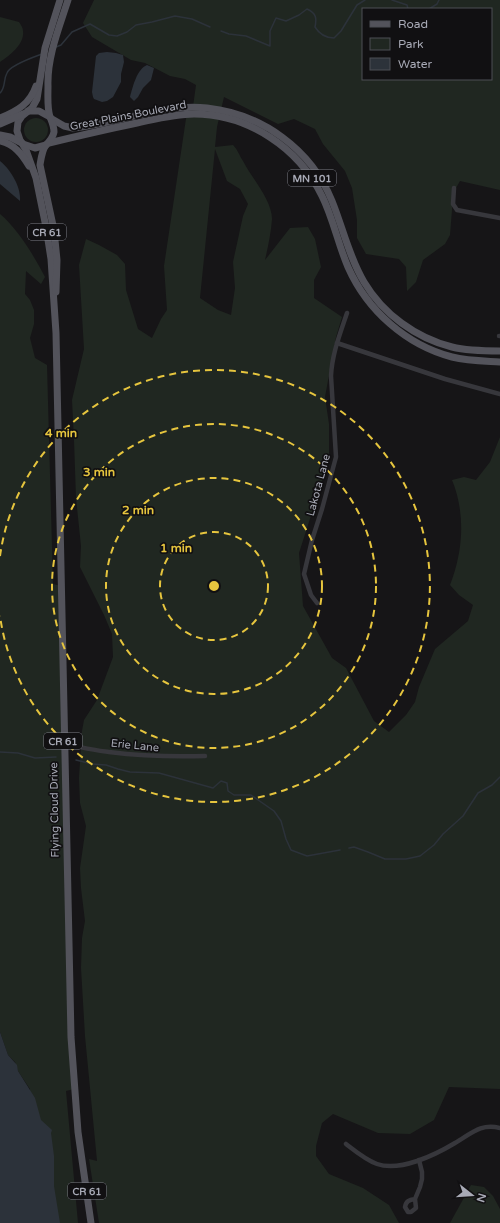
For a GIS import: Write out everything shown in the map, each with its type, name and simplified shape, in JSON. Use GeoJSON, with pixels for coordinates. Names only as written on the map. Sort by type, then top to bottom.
{"type":"FeatureCollection","features":[{"type":"Feature","properties":{"kind":"main road"},"geometry":{"type":"LineString","coordinates":[[0,118],[20,108],[29,101],[37,85],[43,52],[60,0]]}},
{"type":"Feature","properties":{"kind":"main road","name":"Flying Cloud Drive"},"geometry":{"type":"LineString","coordinates":[[55,322],[57,277],[56,245],[53,221],[40,165],[42,156],[54,131],[48,88],[50,63],[56,36],[68,0]]}},
{"type":"Feature","properties":{"kind":"main road","name":"Flying Cloud Drive"},"geometry":{"type":"LineString","coordinates":[[41,68],[37,99],[34,106],[19,120],[17,133],[36,178],[50,248],[55,322],[63,742],[71,1037],[78,1132],[91,1223]]}},
{"type":"Feature","properties":{"kind":"main road","name":"Great Plains Boulevard"},"geometry":{"type":"LineString","coordinates":[[51,118],[66,127],[73,128],[169,109],[195,107],[230,112],[263,125],[292,145],[304,156],[316,172],[332,200],[360,276],[373,296],[388,312],[413,331],[440,343],[471,350],[500,351]]}},
{"type":"Feature","properties":{"kind":"main road"},"geometry":{"type":"LineString","coordinates":[[0,124],[32,110],[39,111],[51,118]]}},
{"type":"Feature","properties":{"kind":"main road","name":"Great Plains Boulevard"},"geometry":{"type":"LineString","coordinates":[[47,144],[185,114],[219,116],[254,128],[289,151],[300,162],[310,176],[323,198],[352,276],[369,302],[385,320],[411,339],[444,354],[478,361],[500,362]]}},
{"type":"Feature","properties":{"kind":"main road"},"geometry":{"type":"LineString","coordinates":[[0,135],[10,137],[34,148],[47,144]]}},
{"type":"Feature","properties":{"kind":"main road"},"geometry":{"type":"LineString","coordinates":[[0,141],[12,146],[24,157],[31,172],[42,206]]}},
{"type":"Feature","properties":{"kind":"street"},"geometry":{"type":"LineString","coordinates":[[454,188],[453,204],[457,210],[500,218]]}},
{"type":"Feature","properties":{"kind":"street","name":"Lakota Lane"},"geometry":{"type":"LineString","coordinates":[[317,604],[311,595],[304,574],[312,540],[336,457],[331,376],[332,361],[347,313]]}},
{"type":"Feature","properties":{"kind":"street"},"geometry":{"type":"LineString","coordinates":[[337,343],[445,379],[500,394]]}},
{"type":"Feature","properties":{"kind":"street","name":"Erie Lane"},"geometry":{"type":"LineString","coordinates":[[63,742],[73,746],[125,754],[166,757],[205,756]]}},
{"type":"Feature","properties":{"kind":"street"},"geometry":{"type":"LineString","coordinates":[[346,1144],[376,1164],[394,1167],[419,1160],[448,1147],[476,1129],[486,1127],[500,1128]]}},
{"type":"Feature","properties":{"kind":"street"},"geometry":{"type":"LineString","coordinates":[[415,1199],[422,1179],[419,1160]]}},
{"type":"Feature","properties":{"kind":"green space"},"geometry":{"type":"Polygon","coordinates":[[[94,0],[500,0],[500,190],[460,181],[452,195],[450,235],[445,244],[423,260],[416,282],[407,291],[406,267],[399,259],[366,254],[357,238],[357,220],[352,188],[345,171],[323,144],[315,129],[294,119],[278,124],[224,97],[217,127],[215,147],[233,145],[269,204],[272,219],[265,260],[290,228],[308,227],[315,239],[321,267],[314,280],[314,298],[342,317],[336,337],[325,397],[329,424],[329,454],[324,475],[299,553],[303,606],[332,658],[346,668],[374,721],[389,732],[406,715],[415,702],[419,687],[435,649],[468,621],[473,605],[459,595],[450,585],[458,559],[461,533],[459,506],[452,480],[464,477],[476,480],[490,462],[500,437],[500,1089],[449,1087],[434,1120],[410,1134],[378,1133],[333,1114],[322,1123],[316,1146],[316,1156],[329,1174],[363,1188],[389,1205],[399,1223],[99,1223],[89,1159],[97,1161],[85,1036],[81,968],[82,938],[85,921],[80,868],[86,826],[80,803],[79,778],[84,720],[97,700],[113,657],[112,634],[80,567],[81,546],[76,498],[72,400],[84,349],[79,265],[86,239],[117,255],[125,264],[126,290],[138,329],[152,338],[167,310],[164,266],[187,112],[192,114],[196,85],[185,79],[170,76],[145,63],[131,60],[92,37],[83,23],[94,0]],[[215,149],[200,298],[218,310],[231,315],[235,288],[233,262],[243,216],[248,204],[240,189],[227,181],[215,149]]]}},
{"type":"Feature","properties":{"kind":"green space"},"geometry":{"type":"Polygon","coordinates":[[[0,17],[19,22],[23,31],[23,36],[16,49],[0,62],[0,17]]]}},
{"type":"Feature","properties":{"kind":"green space"},"geometry":{"type":"Polygon","coordinates":[[[36,118],[44,122],[48,130],[44,138],[36,142],[28,138],[24,130],[28,122],[36,118]]]}},
{"type":"Feature","properties":{"kind":"green space"},"geometry":{"type":"Polygon","coordinates":[[[0,214],[19,235],[31,252],[45,277],[41,284],[26,271],[25,294],[30,300],[34,310],[34,324],[30,338],[35,358],[47,365],[53,584],[61,586],[74,1089],[66,1091],[78,1223],[25,1223],[30,1089],[18,1071],[15,1062],[8,1055],[0,1032],[0,214]]]}},
{"type":"Feature","properties":{"kind":"green space"},"geometry":{"type":"Polygon","coordinates":[[[471,1185],[484,1187],[493,1196],[500,1209],[500,1223],[450,1223],[471,1185]]]}},
{"type":"Feature","properties":{"kind":"water"},"geometry":{"type":"Polygon","coordinates":[[[107,52],[123,55],[124,62],[121,82],[113,97],[102,102],[94,99],[92,92],[96,56],[99,53],[107,52]]]}},
{"type":"Feature","properties":{"kind":"water"},"geometry":{"type":"Polygon","coordinates":[[[147,65],[154,68],[151,80],[134,101],[130,97],[134,83],[138,74],[147,65]]]}},
{"type":"Feature","properties":{"kind":"water"},"geometry":{"type":"Polygon","coordinates":[[[0,161],[8,169],[17,185],[20,201],[0,184],[0,161]]]}},
{"type":"Feature","properties":{"kind":"water"},"geometry":{"type":"Polygon","coordinates":[[[0,1032],[8,1055],[17,1065],[18,1071],[35,1098],[41,1120],[52,1130],[54,1186],[60,1223],[0,1223],[0,1032]]]}},
{"type":"Feature","properties":{"kind":"waterway"},"geometry":{"type":"LineString","coordinates":[[221,31],[229,34],[246,36],[270,46],[270,31],[276,18],[286,21],[299,15],[307,9],[315,16],[315,27],[319,32],[326,37],[334,38],[341,31],[357,5],[365,0]]}},
{"type":"Feature","properties":{"kind":"waterway"},"geometry":{"type":"LineString","coordinates":[[392,0],[407,5],[408,8]]}},
{"type":"Feature","properties":{"kind":"waterway"},"geometry":{"type":"LineString","coordinates":[[431,8],[437,4],[439,0]]}},
{"type":"Feature","properties":{"kind":"waterway"},"geometry":{"type":"LineString","coordinates":[[56,47],[61,45],[72,32],[90,24],[109,35],[117,36],[127,32],[136,25],[175,16],[192,19],[210,27]]}},
{"type":"Feature","properties":{"kind":"waterway"},"geometry":{"type":"LineString","coordinates":[[0,93],[9,70],[42,54]]}},
{"type":"Feature","properties":{"kind":"waterway"},"geometry":{"type":"LineString","coordinates":[[0,752],[18,753],[35,758],[56,757]]}},
{"type":"Feature","properties":{"kind":"waterway"},"geometry":{"type":"LineString","coordinates":[[76,760],[92,764],[106,765],[130,772],[159,773],[213,788],[221,781],[227,783],[228,791],[234,795],[251,795],[274,811],[281,821],[291,850],[307,856],[340,850]]}},
{"type":"Feature","properties":{"kind":"waterway"},"geometry":{"type":"LineString","coordinates":[[349,848],[354,847],[385,859],[406,859],[420,856],[434,845],[443,834],[463,816],[478,793],[492,785],[500,777]]}}]}
